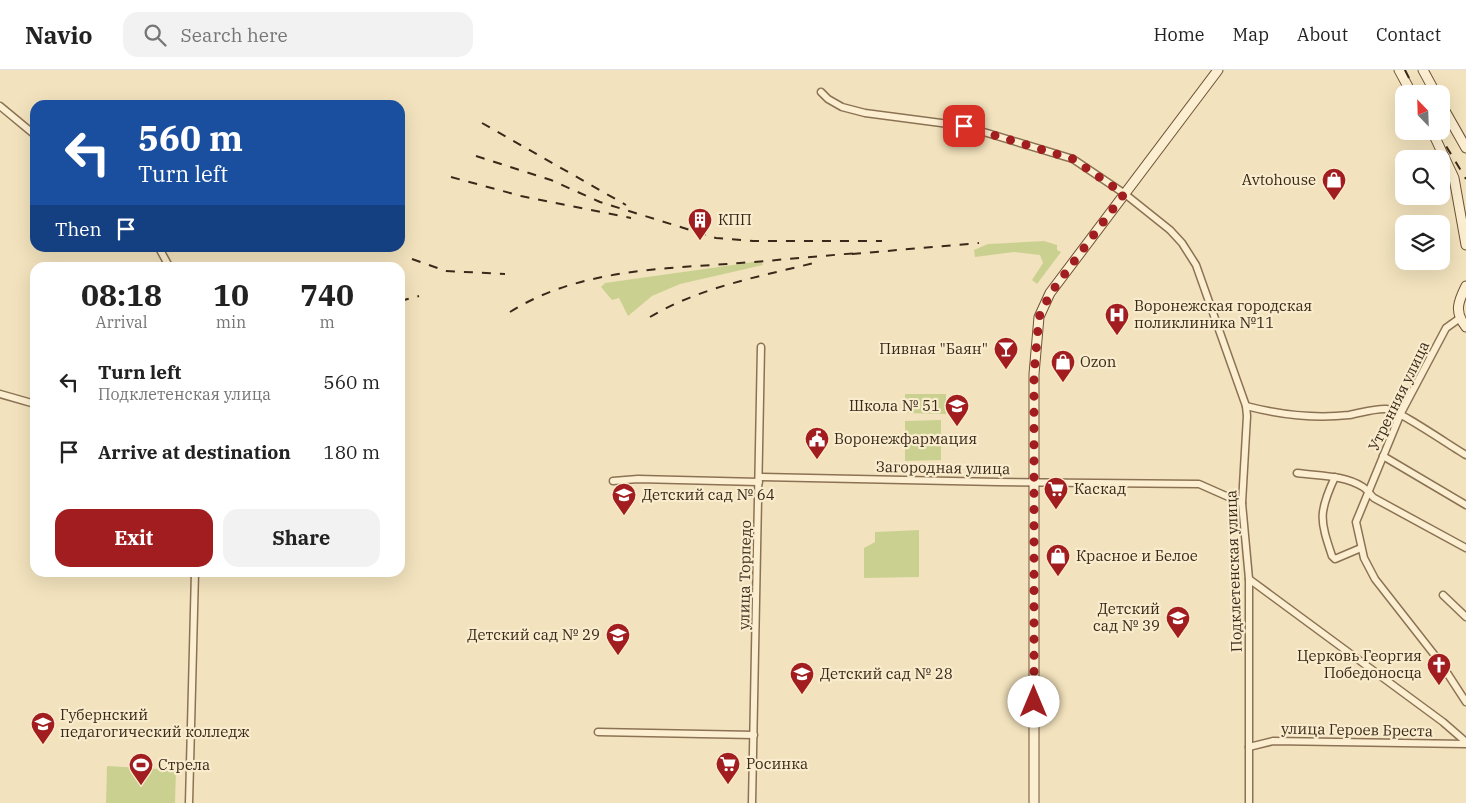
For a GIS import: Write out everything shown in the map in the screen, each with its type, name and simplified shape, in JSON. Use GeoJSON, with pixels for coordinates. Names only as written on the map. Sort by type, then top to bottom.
{"type":"FeatureCollection","features":[{"type":"Feature","properties":{"kind":"street"},"geometry":{"type":"LineString","coordinates":[[1034,803],[1034,374],[1039,317],[1050,294],[1218,70]]}},
{"type":"Feature","properties":{"kind":"street"},"geometry":{"type":"LineString","coordinates":[[1399,70],[1407,85]]}},
{"type":"Feature","properties":{"kind":"street"},"geometry":{"type":"LineString","coordinates":[[1423,70],[1431,85]]}},
{"type":"Feature","properties":{"kind":"street","name":"Подклетенская улица"},"geometry":{"type":"LineString","coordinates":[[821,92],[828,99],[850,109],[964,126],[1073,159],[1124,194],[1170,230],[1182,243],[1196,265],[1246,406],[1242,503],[1249,579],[1249,803]]}},
{"type":"Feature","properties":{"kind":"street"},"geometry":{"type":"LineString","coordinates":[[0,106],[30,131]]}},
{"type":"Feature","properties":{"kind":"street"},"geometry":{"type":"LineString","coordinates":[[1450,120],[1466,148]]}},
{"type":"Feature","properties":{"kind":"street"},"geometry":{"type":"LineString","coordinates":[[1436,140],[1454,178],[1466,245]]}},
{"type":"Feature","properties":{"kind":"street"},"geometry":{"type":"LineString","coordinates":[[1466,286],[1457,304],[1460,318],[1466,327]]}},
{"type":"Feature","properties":{"kind":"street","name":"Утренняя улица"},"geometry":{"type":"LineString","coordinates":[[1460,318],[1446,328],[1401,413],[1367,490],[1356,522],[1361,548],[1375,579],[1440,662],[1466,702]]}},
{"type":"Feature","properties":{"kind":"street","name":"улица Торпедо"},"geometry":{"type":"LineString","coordinates":[[752,803],[760,479],[761,347]]}},
{"type":"Feature","properties":{"kind":"street"},"geometry":{"type":"LineString","coordinates":[[0,394],[30,403]]}},
{"type":"Feature","properties":{"kind":"street"},"geometry":{"type":"LineString","coordinates":[[1246,406],[1282,415],[1318,417],[1388,409],[1401,413],[1413,424],[1466,455]]}},
{"type":"Feature","properties":{"kind":"street"},"geometry":{"type":"LineString","coordinates":[[1383,456],[1466,505]]}},
{"type":"Feature","properties":{"kind":"street"},"geometry":{"type":"LineString","coordinates":[[1297,473],[1335,477],[1353,482],[1367,490],[1374,498],[1466,548]]}},
{"type":"Feature","properties":{"kind":"street"},"geometry":{"type":"LineString","coordinates":[[1335,477],[1325,499],[1322,514],[1322,526],[1332,556],[1335,559],[1340,558],[1361,548]]}},
{"type":"Feature","properties":{"kind":"street","name":"Загородная улица"},"geometry":{"type":"LineString","coordinates":[[612,481],[638,479],[760,479],[1199,484],[1242,503]]}},
{"type":"Feature","properties":{"kind":"street"},"geometry":{"type":"LineString","coordinates":[[189,803],[195,577]]}},
{"type":"Feature","properties":{"kind":"street"},"geometry":{"type":"LineString","coordinates":[[1249,579],[1443,722],[1466,743]]}},
{"type":"Feature","properties":{"kind":"street"},"geometry":{"type":"LineString","coordinates":[[1443,595],[1466,617]]}},
{"type":"Feature","properties":{"kind":"street"},"geometry":{"type":"LineString","coordinates":[[598,732],[754,735]]}},
{"type":"Feature","properties":{"kind":"street","name":"улица Героев Бреста"},"geometry":{"type":"LineString","coordinates":[[1249,747],[1273,741],[1466,743]]}},
{"type":"Feature","properties":{"kind":"green space"},"geometry":{"type":"Polygon","coordinates":[[[1044,241],[1057,245],[1057,250],[1061,252],[1037,284],[1032,280],[1043,263],[1040,255],[1014,252],[975,257],[974,250],[988,244],[1044,241]]]}},
{"type":"Feature","properties":{"kind":"green space"},"geometry":{"type":"Polygon","coordinates":[[[761,261],[763,265],[680,284],[652,296],[628,316],[619,298],[612,300],[601,287],[605,283],[761,261]]]}},
{"type":"Feature","properties":{"kind":"green space"},"geometry":{"type":"Polygon","coordinates":[[[905,394],[946,394],[946,414],[905,413],[905,394]]]}},
{"type":"Feature","properties":{"kind":"green space"},"geometry":{"type":"Polygon","coordinates":[[[941,420],[941,460],[905,461],[905,421],[941,420]]]}},
{"type":"Feature","properties":{"kind":"green space"},"geometry":{"type":"Polygon","coordinates":[[[919,530],[919,577],[864,578],[864,548],[875,542],[875,532],[919,530]]]}},
{"type":"Feature","properties":{"kind":"green space","name":"Стрела"},"geometry":{"type":"Polygon","coordinates":[[[107,766],[176,770],[175,803],[106,803],[107,766]]]}},
{"type":"Feature","properties":{"kind":"railway"},"geometry":{"type":"LineString","coordinates":[[1405,70],[1412,85]]}},
{"type":"Feature","properties":{"kind":"railway"},"geometry":{"type":"LineString","coordinates":[[482,123],[626,205]]}},
{"type":"Feature","properties":{"kind":"railway"},"geometry":{"type":"LineString","coordinates":[[1442,140],[1466,179]]}},
{"type":"Feature","properties":{"kind":"railway"},"geometry":{"type":"LineString","coordinates":[[476,156],[551,180],[600,202],[716,238],[753,241],[882,241]]}},
{"type":"Feature","properties":{"kind":"railway"},"geometry":{"type":"LineString","coordinates":[[451,177],[521,196],[631,218]]}},
{"type":"Feature","properties":{"kind":"railway"},"geometry":{"type":"LineString","coordinates":[[852,254],[979,243]]}},
{"type":"Feature","properties":{"kind":"railway"},"geometry":{"type":"LineString","coordinates":[[510,312],[536,298],[564,287],[592,279],[621,274],[681,267],[858,253]]}},
{"type":"Feature","properties":{"kind":"railway"},"geometry":{"type":"LineString","coordinates":[[412,259],[446,271],[505,274]]}},
{"type":"Feature","properties":{"kind":"railway"},"geometry":{"type":"LineString","coordinates":[[650,317],[710,290],[818,262]]}},
{"type":"Feature","properties":{"kind":"railway"},"geometry":{"type":"LineString","coordinates":[[405,300],[419,296]]}},
{"type":"Feature","properties":{"kind":"place","name":"Avtohouse"},"geometry":{"type":"Point","coordinates":[1334,201]}},
{"type":"Feature","properties":{"kind":"place","name":"КПП"},"geometry":{"type":"Point","coordinates":[700,241]}},
{"type":"Feature","properties":{"kind":"place","name":"Воронежская городская поликлиника №11"},"geometry":{"type":"Point","coordinates":[1117,336]}},
{"type":"Feature","properties":{"kind":"place","name":"Пивная \"Баян\""},"geometry":{"type":"Point","coordinates":[1006,370]}},
{"type":"Feature","properties":{"kind":"place","name":"Ozon"},"geometry":{"type":"Point","coordinates":[1063,383]}},
{"type":"Feature","properties":{"kind":"place","name":"Школа № 51"},"geometry":{"type":"Point","coordinates":[957,427]}},
{"type":"Feature","properties":{"kind":"place","name":"Воронежфармация"},"geometry":{"type":"Point","coordinates":[817,460]}},
{"type":"Feature","properties":{"kind":"place","name":"Каскад"},"geometry":{"type":"Point","coordinates":[1056,510]}},
{"type":"Feature","properties":{"kind":"place","name":"Детский сад № 64"},"geometry":{"type":"Point","coordinates":[624,516]}},
{"type":"Feature","properties":{"kind":"place","name":"Красное и Белое"},"geometry":{"type":"Point","coordinates":[1058,577]}},
{"type":"Feature","properties":{"kind":"place","name":"Детский сад № 39"},"geometry":{"type":"Point","coordinates":[1178,639]}},
{"type":"Feature","properties":{"kind":"place","name":"Детский сад № 29"},"geometry":{"type":"Point","coordinates":[618,656]}},
{"type":"Feature","properties":{"kind":"place","name":"Церковь Георгия Победоносца"},"geometry":{"type":"Point","coordinates":[1439,686]}},
{"type":"Feature","properties":{"kind":"place","name":"Детский сад № 28"},"geometry":{"type":"Point","coordinates":[802,695]}},
{"type":"Feature","properties":{"kind":"place","name":"Губернский педагогический колледж"},"geometry":{"type":"Point","coordinates":[43,745]}},
{"type":"Feature","properties":{"kind":"place","name":"Росинка"},"geometry":{"type":"Point","coordinates":[728,785]}},
{"type":"Feature","properties":{"kind":"place","name":"Стрела"},"geometry":{"type":"Point","coordinates":[141,786]}},
{"type":"Feature","properties":{"kind":"route"},"geometry":{"type":"LineString","coordinates":[[964,126],[1073,159],[1124,194],[1050,294],[1042,307],[1039,317],[1034,374],[1036,534],[1034,702]]}}]}
